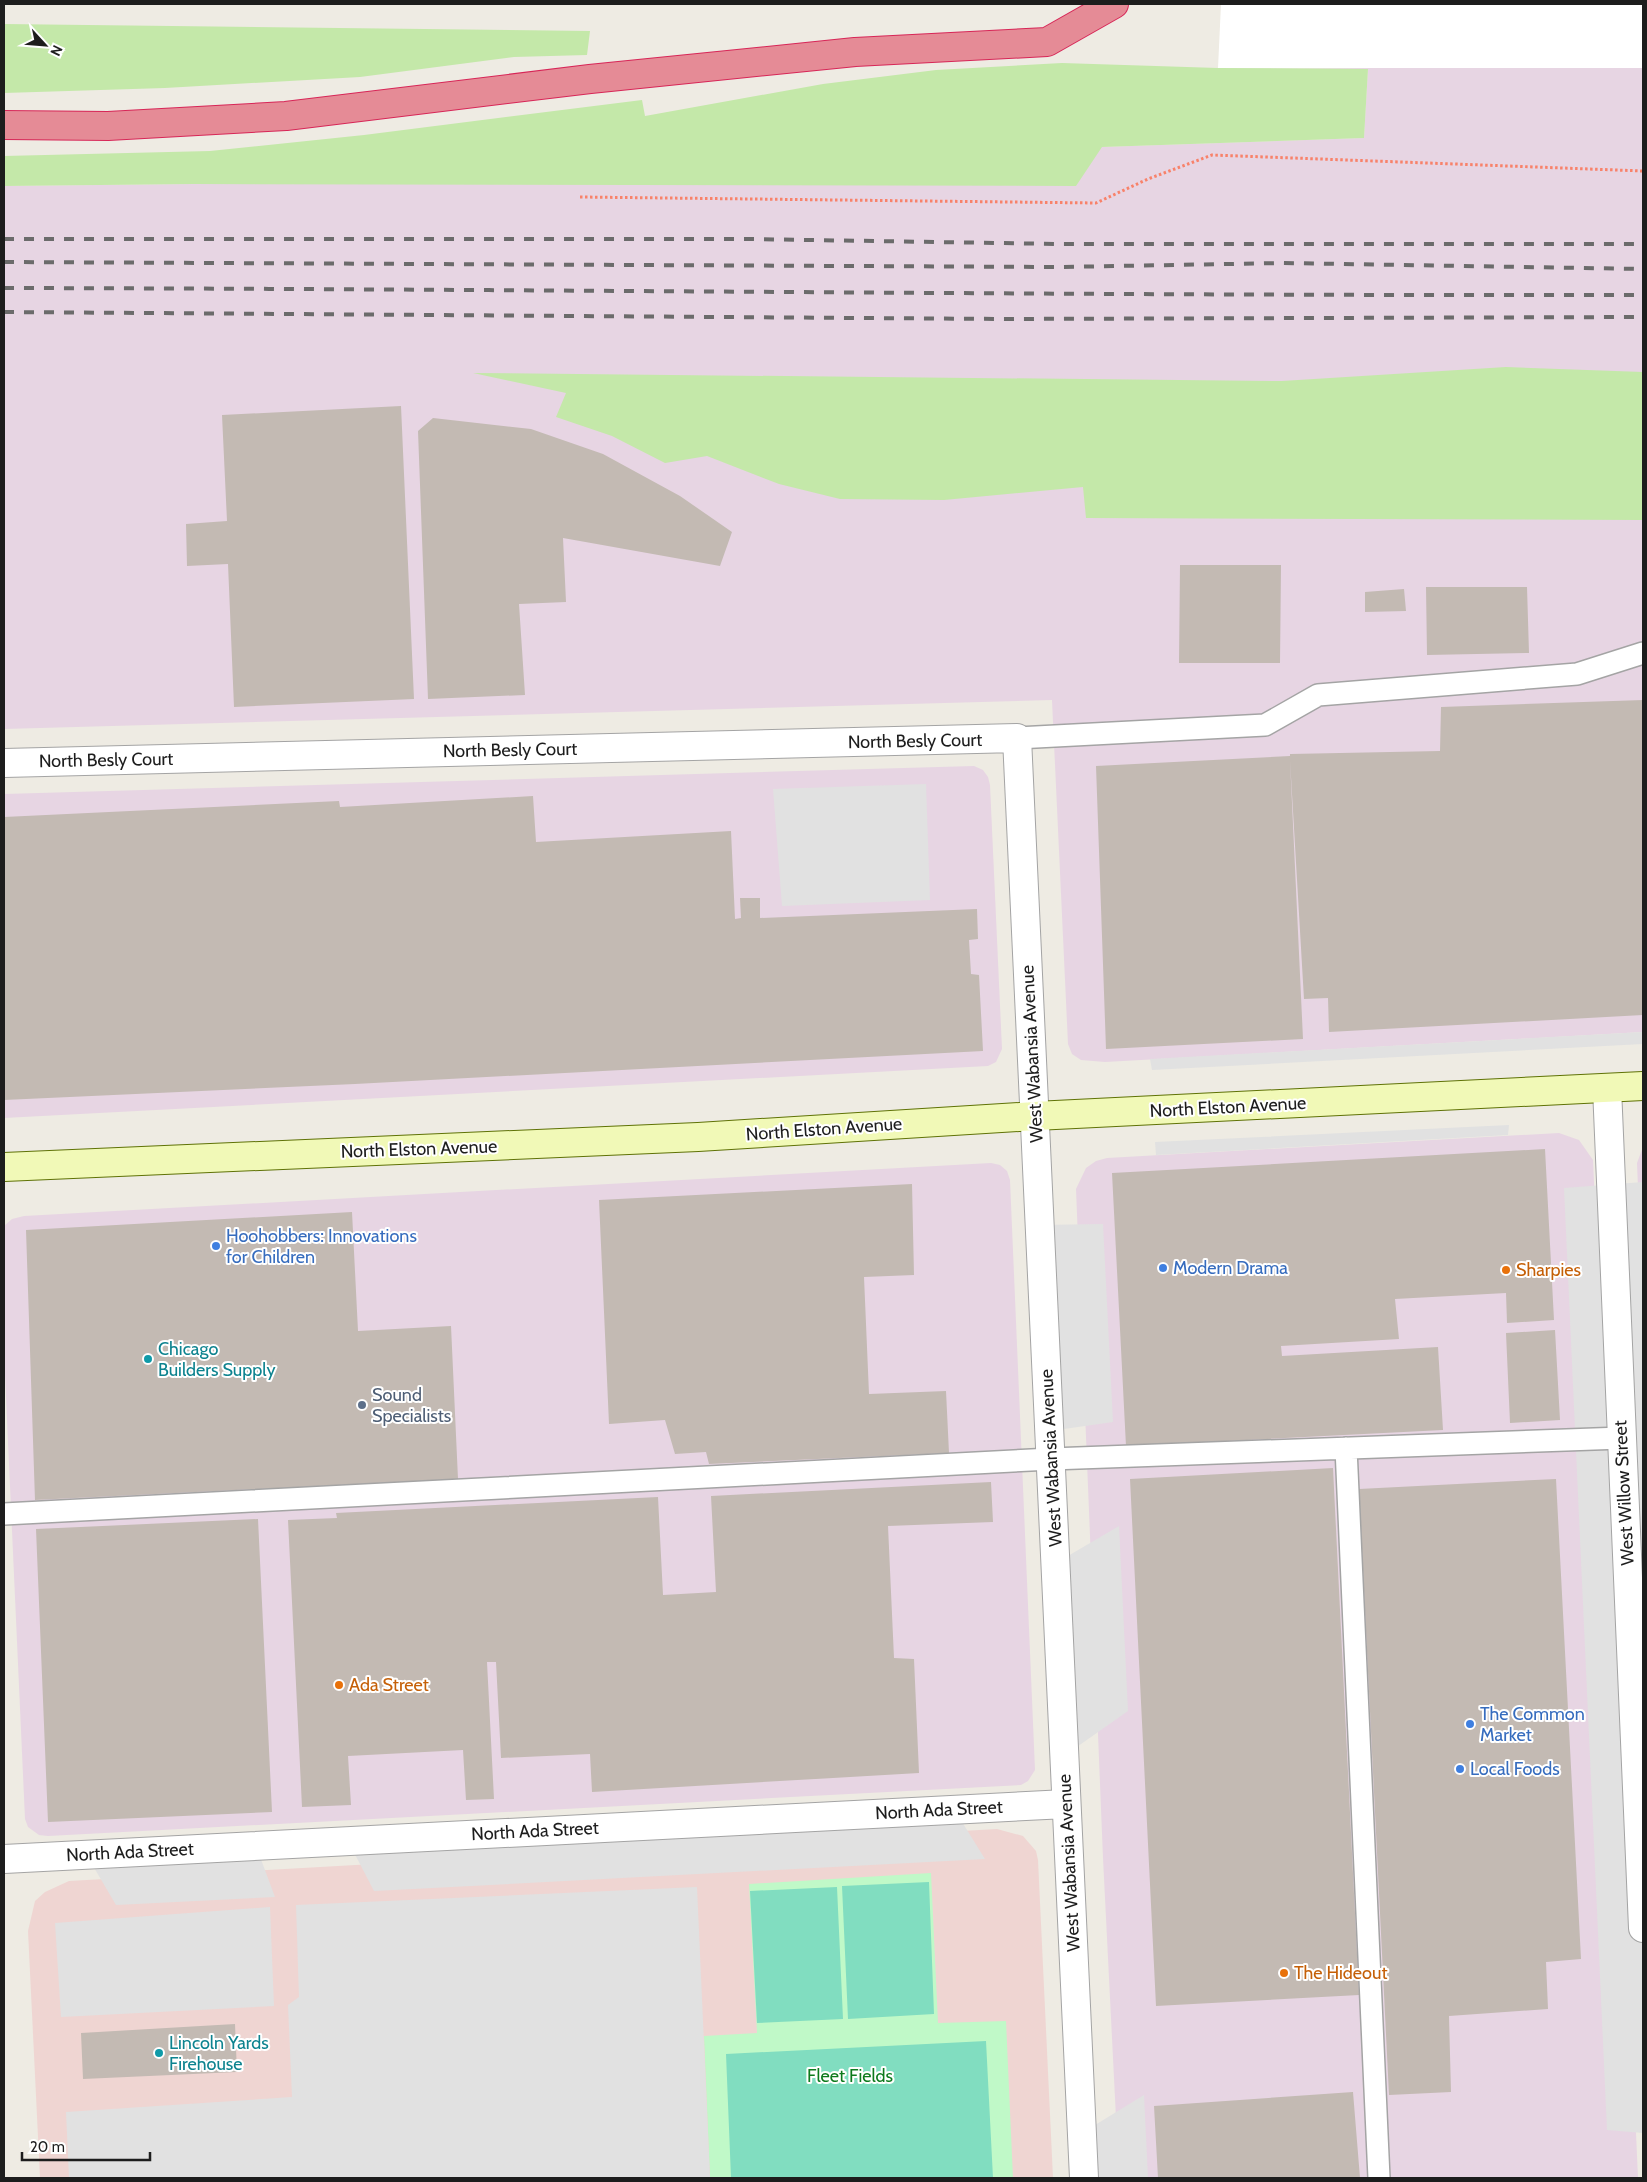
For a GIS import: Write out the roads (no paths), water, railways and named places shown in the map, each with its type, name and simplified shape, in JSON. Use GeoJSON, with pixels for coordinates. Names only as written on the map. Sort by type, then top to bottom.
{"type":"FeatureCollection","features":[{"type":"Feature","properties":{"kind":"highway"},"geometry":{"type":"LineString","coordinates":[[4,125],[108,126],[286,116],[590,79],[855,52],[1048,42],[1114,4]]}},
{"type":"Feature","properties":{"kind":"main road","name":"North Elston Avenue"},"geometry":{"type":"LineString","coordinates":[[4,1167],[698,1137],[1035,1116],[1643,1086]]}},
{"type":"Feature","properties":{"kind":"street","name":"North Besly Court"},"geometry":{"type":"LineString","coordinates":[[4,763],[1017,738]]}},
{"type":"Feature","properties":{"kind":"street","name":"West Wabansia Avenue"},"geometry":{"type":"LineString","coordinates":[[1017,738],[1084,2178]]}},
{"type":"Feature","properties":{"kind":"street","name":"West Willow Street"},"geometry":{"type":"LineString","coordinates":[[1607,1088],[1643,1928]]}},
{"type":"Feature","properties":{"kind":"street","name":"North Ada Street"},"geometry":{"type":"LineString","coordinates":[[4,1859],[1066,1804]]}},
{"type":"Feature","properties":{"kind":"lane"},"geometry":{"type":"LineString","coordinates":[[1017,738],[1265,725],[1318,695],[1577,674],[1643,653]]}},
{"type":"Feature","properties":{"kind":"lane"},"geometry":{"type":"LineString","coordinates":[[4,1514],[1051,1459],[1622,1438]]}},
{"type":"Feature","properties":{"kind":"lane"},"geometry":{"type":"LineString","coordinates":[[1346,1448],[1379,2178]]}},
{"type":"Feature","properties":{"kind":"railway"},"geometry":{"type":"LineString","coordinates":[[4,239],[748,239],[1060,244],[1643,244]]}},
{"type":"Feature","properties":{"kind":"railway"},"geometry":{"type":"LineString","coordinates":[[4,262],[1059,267],[1283,263],[1643,269]]}},
{"type":"Feature","properties":{"kind":"railway"},"geometry":{"type":"LineString","coordinates":[[4,288],[1643,295]]}},
{"type":"Feature","properties":{"kind":"railway"},"geometry":{"type":"LineString","coordinates":[[4,312],[1004,319],[1643,317]]}},
{"type":"Feature","properties":{"kind":"place","name":"Hoohobbers: Innovations for Children"},"geometry":{"type":"Point","coordinates":[216,1246]}},
{"type":"Feature","properties":{"kind":"place","name":"Modern Drama"},"geometry":{"type":"Point","coordinates":[1163,1268]}},
{"type":"Feature","properties":{"kind":"place","name":"Sharpies"},"geometry":{"type":"Point","coordinates":[1506,1270]}},
{"type":"Feature","properties":{"kind":"place","name":"Chicago Builders Supply"},"geometry":{"type":"Point","coordinates":[148,1359]}},
{"type":"Feature","properties":{"kind":"place","name":"Sound Specialists"},"geometry":{"type":"Point","coordinates":[362,1405]}},
{"type":"Feature","properties":{"kind":"place","name":"Ada Street"},"geometry":{"type":"Point","coordinates":[339,1685]}},
{"type":"Feature","properties":{"kind":"place","name":"The Common Market"},"geometry":{"type":"Point","coordinates":[1470,1724]}},
{"type":"Feature","properties":{"kind":"place","name":"Local Foods"},"geometry":{"type":"Point","coordinates":[1460,1769]}},
{"type":"Feature","properties":{"kind":"place","name":"The Hideout"},"geometry":{"type":"Point","coordinates":[1284,1973]}},
{"type":"Feature","properties":{"kind":"place","name":"Lincoln Yards Firehouse"},"geometry":{"type":"Point","coordinates":[159,2053]}},
{"type":"Feature","properties":{"kind":"park label","name":"Fleet Fields"},"geometry":{"type":"Point","coordinates":[850,2076]}}]}
